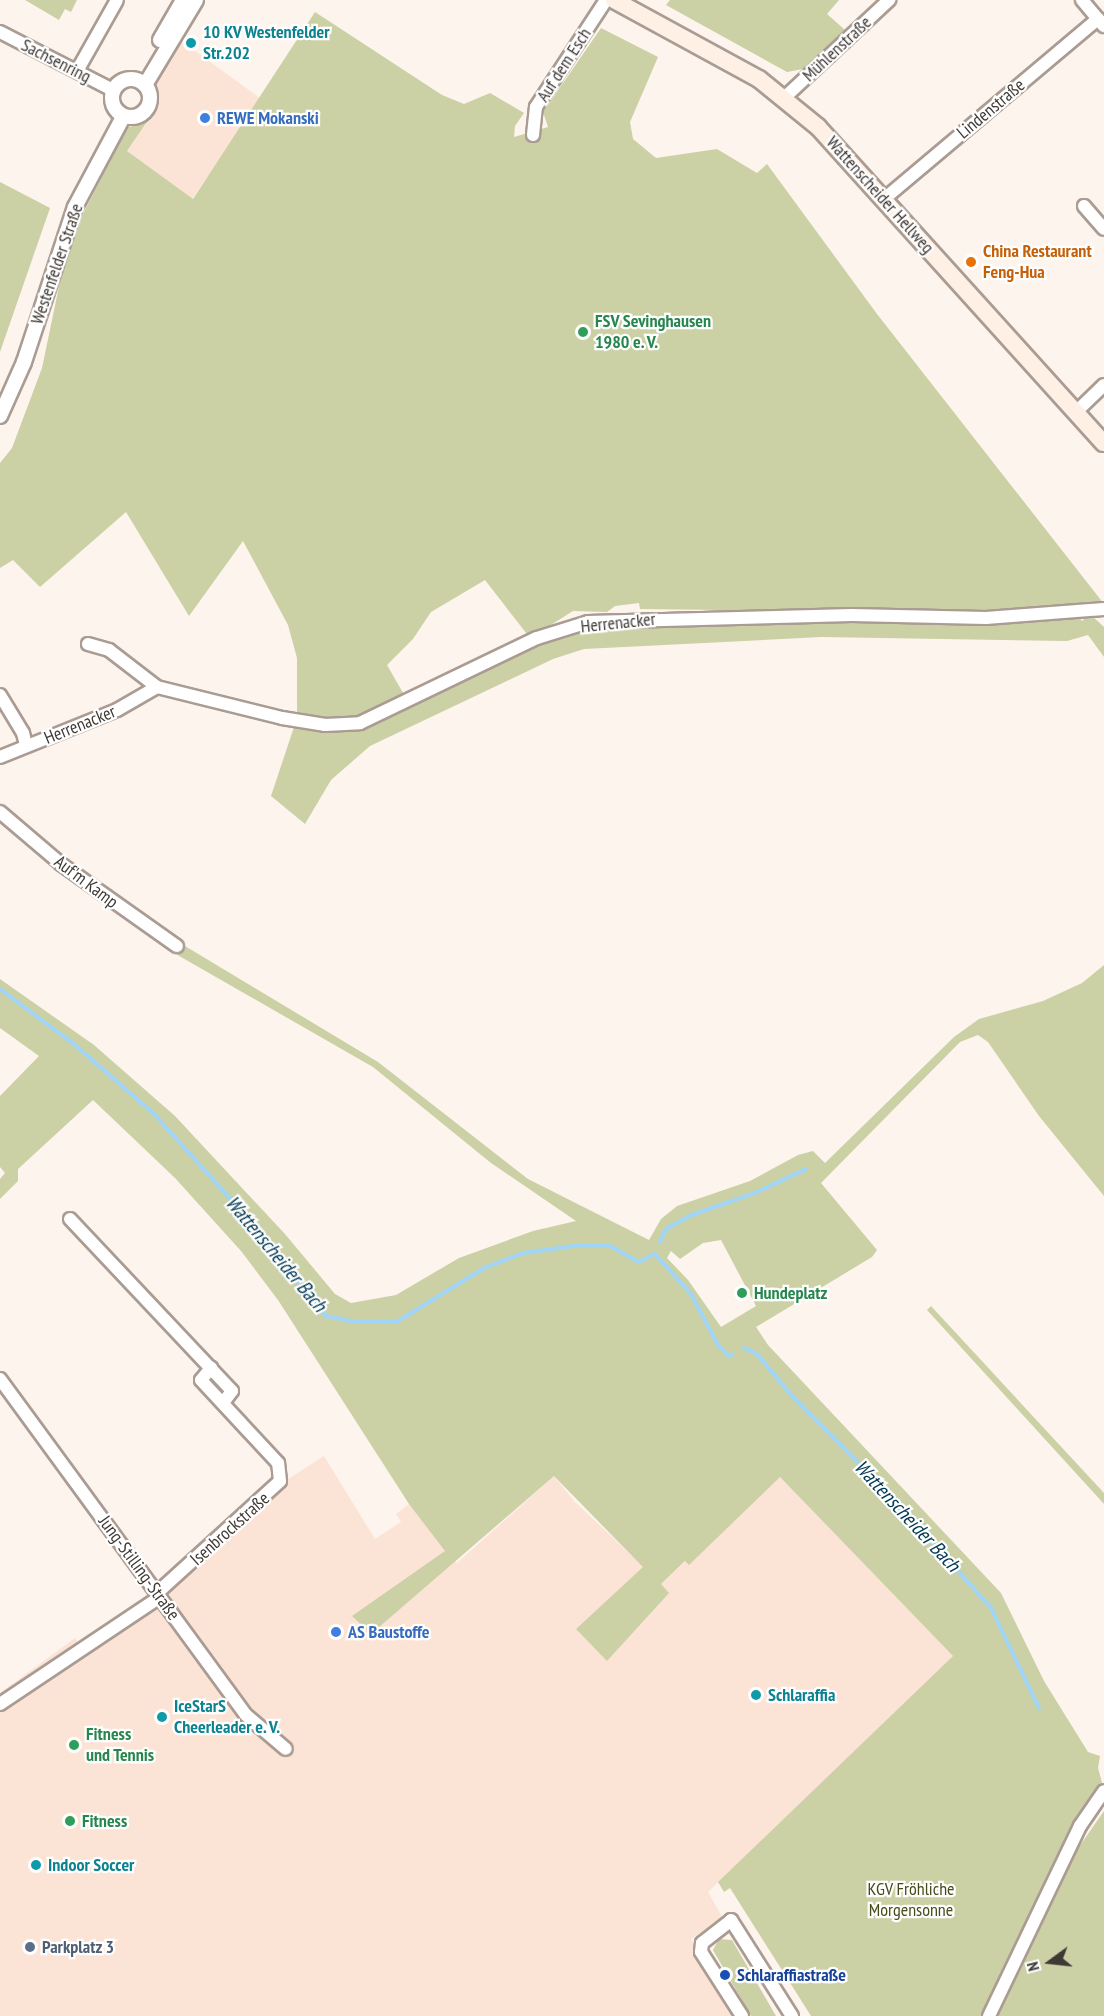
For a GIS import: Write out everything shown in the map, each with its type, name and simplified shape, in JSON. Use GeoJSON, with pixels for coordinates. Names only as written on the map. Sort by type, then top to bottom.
{"type":"FeatureCollection","features":[{"type":"Feature","properties":{"kind":"main road","name":"Wattenscheider Hellweg"},"geometry":{"type":"LineString","coordinates":[[614,0],[740,68],[784,98],[818,127],[1104,443]]}},
{"type":"Feature","properties":{"kind":"street"},"geometry":{"type":"LineString","coordinates":[[77,71],[117,0]]}},
{"type":"Feature","properties":{"kind":"street"},"geometry":{"type":"LineString","coordinates":[[140,82],[183,0]]}},
{"type":"Feature","properties":{"kind":"street"},"geometry":{"type":"LineString","coordinates":[[140,82],[196,0]]}},
{"type":"Feature","properties":{"kind":"street","name":"Auf dem Esch"},"geometry":{"type":"LineString","coordinates":[[532,135],[536,107],[606,0]]}},
{"type":"Feature","properties":{"kind":"street","name":"Mühlenstraße"},"geometry":{"type":"LineString","coordinates":[[784,98],[889,0]]}},
{"type":"Feature","properties":{"kind":"street","name":"Lindenstraße"},"geometry":{"type":"LineString","coordinates":[[884,199],[1101,23],[1082,0]]}},
{"type":"Feature","properties":{"kind":"street","name":"Sachsenring"},"geometry":{"type":"LineString","coordinates":[[0,32],[113,90]]}},
{"type":"Feature","properties":{"kind":"street"},"geometry":{"type":"LineString","coordinates":[[123,80],[140,82],[150,96],[147,109],[139,116],[123,117],[112,104],[113,90],[123,80]]}},
{"type":"Feature","properties":{"kind":"street","name":"Westenfelder Straße"},"geometry":{"type":"LineString","coordinates":[[0,416],[24,362],[75,207],[123,117]]}},
{"type":"Feature","properties":{"kind":"street"},"geometry":{"type":"LineString","coordinates":[[1084,206],[1104,229]]}},
{"type":"Feature","properties":{"kind":"street"},"geometry":{"type":"LineString","coordinates":[[1076,412],[1104,386]]}},
{"type":"Feature","properties":{"kind":"street","name":"Herrenacker"},"geometry":{"type":"LineString","coordinates":[[88,644],[109,650],[157,687],[282,718],[348,724],[383,714],[537,638],[588,622],[852,615],[986,618],[1104,609]]}},
{"type":"Feature","properties":{"kind":"street","name":"Herrenacker"},"geometry":{"type":"LineString","coordinates":[[0,757],[117,710],[157,687]]}},
{"type":"Feature","properties":{"kind":"street"},"geometry":{"type":"LineString","coordinates":[[0,695],[24,733],[26,745]]}},
{"type":"Feature","properties":{"kind":"street","name":"Auf'm Kamp"},"geometry":{"type":"LineString","coordinates":[[0,812],[61,864],[177,946]]}},
{"type":"Feature","properties":{"kind":"street","name":"Isenbrockstraße"},"geometry":{"type":"LineString","coordinates":[[0,1704],[158,1595],[280,1480],[278,1463],[223,1403],[232,1391],[70,1219]]}},
{"type":"Feature","properties":{"kind":"street","name":"Jung-Stilling-Straße"},"geometry":{"type":"LineString","coordinates":[[0,1379],[246,1715],[286,1749]]}},
{"type":"Feature","properties":{"kind":"street"},"geometry":{"type":"LineString","coordinates":[[989,2016],[1080,1826],[1104,1791]]}},
{"type":"Feature","properties":{"kind":"street"},"geometry":{"type":"LineString","coordinates":[[742,2016],[701,1952],[702,1943],[731,1920],[792,2016]]}},
{"type":"Feature","properties":{"kind":"shaded area"},"geometry":{"type":"Polygon","coordinates":[[[176,37],[261,99],[192,199],[127,151],[149,120],[152,84],[176,37]]]}},
{"type":"Feature","properties":{"kind":"shaded area"},"geometry":{"type":"Polygon","coordinates":[[[324,1456],[375,1539],[401,1522],[396,1514],[409,1504],[457,1563],[554,1476],[575,1502],[644,1567],[576,1629],[668,1594],[660,1585],[686,1561],[689,1564],[780,1477],[953,1656],[708,1892],[721,1915],[720,1920],[691,1939],[733,2016],[0,2016],[0,1693],[75,1638],[87,1656],[171,1598],[167,1590],[275,1496],[288,1479],[324,1456]]]}},
{"type":"Feature","properties":{"kind":"green space"},"geometry":{"type":"Polygon","coordinates":[[[25,0],[77,0],[71,12],[65,9],[59,20],[25,0]]]}},
{"type":"Feature","properties":{"kind":"green space"},"geometry":{"type":"Polygon","coordinates":[[[670,0],[839,0],[827,14],[845,30],[803,69],[787,72],[666,5],[670,0]]]}},
{"type":"Feature","properties":{"kind":"green space"},"geometry":{"type":"Polygon","coordinates":[[[315,12],[442,95],[464,104],[490,93],[524,113],[515,126],[514,137],[548,127],[543,112],[601,28],[658,57],[630,122],[633,139],[656,158],[717,149],[757,173],[767,164],[877,314],[1104,604],[1046,614],[640,609],[639,603],[615,606],[607,612],[573,611],[530,638],[485,580],[431,612],[413,639],[387,665],[406,698],[529,645],[603,623],[1078,616],[1082,621],[1090,614],[1104,627],[1104,657],[1088,635],[1067,641],[821,637],[584,649],[553,659],[370,746],[331,780],[305,824],[271,796],[297,718],[297,658],[288,625],[243,541],[189,616],[126,512],[40,587],[13,560],[0,568],[0,463],[12,448],[42,368],[68,243],[127,128],[149,119],[127,151],[193,199],[315,12]]]}},
{"type":"Feature","properties":{"kind":"green space"},"geometry":{"type":"Polygon","coordinates":[[[0,182],[50,208],[0,352],[0,182]]]}},
{"type":"Feature","properties":{"kind":"green space","name":"KGV Fröhliche Morgensonne"},"geometry":{"type":"Polygon","coordinates":[[[180,943],[378,1062],[528,1179],[649,1240],[661,1219],[677,1206],[750,1181],[798,1155],[813,1151],[825,1163],[954,1037],[979,1019],[1043,1001],[1082,983],[1104,965],[1104,1196],[1039,1116],[988,1042],[978,1035],[960,1042],[821,1183],[877,1250],[872,1257],[756,1327],[768,1345],[1001,1593],[1044,1681],[1088,1752],[1100,1756],[1098,1768],[1104,1790],[983,2016],[811,2016],[730,1888],[724,1892],[718,1882],[953,1656],[780,1477],[689,1565],[685,1561],[661,1584],[669,1593],[607,1661],[576,1629],[643,1567],[554,1476],[371,1634],[352,1616],[445,1551],[409,1504],[278,1300],[241,1251],[175,1178],[93,1100],[18,1169],[18,1181],[0,1199],[0,1179],[5,1173],[0,1167],[0,1096],[39,1056],[0,1028],[0,979],[94,1045],[175,1116],[285,1234],[335,1294],[351,1303],[396,1295],[459,1258],[533,1231],[576,1221],[491,1163],[373,1067],[174,953],[180,943]],[[721,1240],[703,1243],[680,1259],[671,1251],[667,1258],[688,1280],[721,1327],[756,1306],[721,1240]]]}},
{"type":"Feature","properties":{"kind":"green space"},"geometry":{"type":"Polygon","coordinates":[[[931,1306],[1104,1493],[1104,1504],[927,1310],[931,1306]]]}},
{"type":"Feature","properties":{"kind":"green space"},"geometry":{"type":"Polygon","coordinates":[[[1104,1811],[1104,2016],[994,2016],[1074,1854],[1104,1811]]]}},
{"type":"Feature","properties":{"kind":"green space"},"geometry":{"type":"Polygon","coordinates":[[[719,1939],[732,1940],[776,2016],[751,2016],[713,1950],[719,1939]]]}},
{"type":"Feature","properties":{"kind":"waterway","name":"Wattenscheider Bach"},"geometry":{"type":"LineString","coordinates":[[0,989],[75,1045],[153,1113],[244,1214],[326,1316],[351,1321],[398,1321],[484,1268],[523,1253],[580,1245],[610,1246],[639,1262],[655,1254],[691,1294],[718,1345],[729,1356],[733,1354]]}},
{"type":"Feature","properties":{"kind":"waterway"},"geometry":{"type":"LineString","coordinates":[[660,1242],[666,1229],[689,1216],[757,1192],[806,1169]]}},
{"type":"Feature","properties":{"kind":"waterway","name":"Wattenscheider Bach"},"geometry":{"type":"LineString","coordinates":[[744,1348],[756,1353],[793,1397],[891,1496],[991,1608],[1039,1708]]}},
{"type":"Feature","properties":{"kind":"place","name":"10 KV Westenfelder Str.202"},"geometry":{"type":"Point","coordinates":[191,43]}},
{"type":"Feature","properties":{"kind":"place","name":"REWE Mokanski"},"geometry":{"type":"Point","coordinates":[205,118]}},
{"type":"Feature","properties":{"kind":"place","name":"China Restaurant Feng-Hua"},"geometry":{"type":"Point","coordinates":[971,262]}},
{"type":"Feature","properties":{"kind":"place","name":"FSV Sevinghausen 1980 e. V."},"geometry":{"type":"Point","coordinates":[583,332]}},
{"type":"Feature","properties":{"kind":"place","name":"Hundeplatz"},"geometry":{"type":"Point","coordinates":[742,1293]}},
{"type":"Feature","properties":{"kind":"place","name":"AS Baustoffe"},"geometry":{"type":"Point","coordinates":[336,1632]}},
{"type":"Feature","properties":{"kind":"place","name":"Schlaraffia"},"geometry":{"type":"Point","coordinates":[756,1695]}},
{"type":"Feature","properties":{"kind":"place","name":"IceStarS Cheerleader e. V."},"geometry":{"type":"Point","coordinates":[162,1717]}},
{"type":"Feature","properties":{"kind":"place","name":"Fitness und Tennis"},"geometry":{"type":"Point","coordinates":[74,1745]}},
{"type":"Feature","properties":{"kind":"place","name":"Fitness"},"geometry":{"type":"Point","coordinates":[70,1821]}},
{"type":"Feature","properties":{"kind":"place","name":"Indoor Soccer"},"geometry":{"type":"Point","coordinates":[36,1865]}},
{"type":"Feature","properties":{"kind":"place","name":"Parkplatz 3"},"geometry":{"type":"Point","coordinates":[30,1947]}},
{"type":"Feature","properties":{"kind":"place","name":"Schlaraffiastraße"},"geometry":{"type":"Point","coordinates":[725,1975]}}]}
